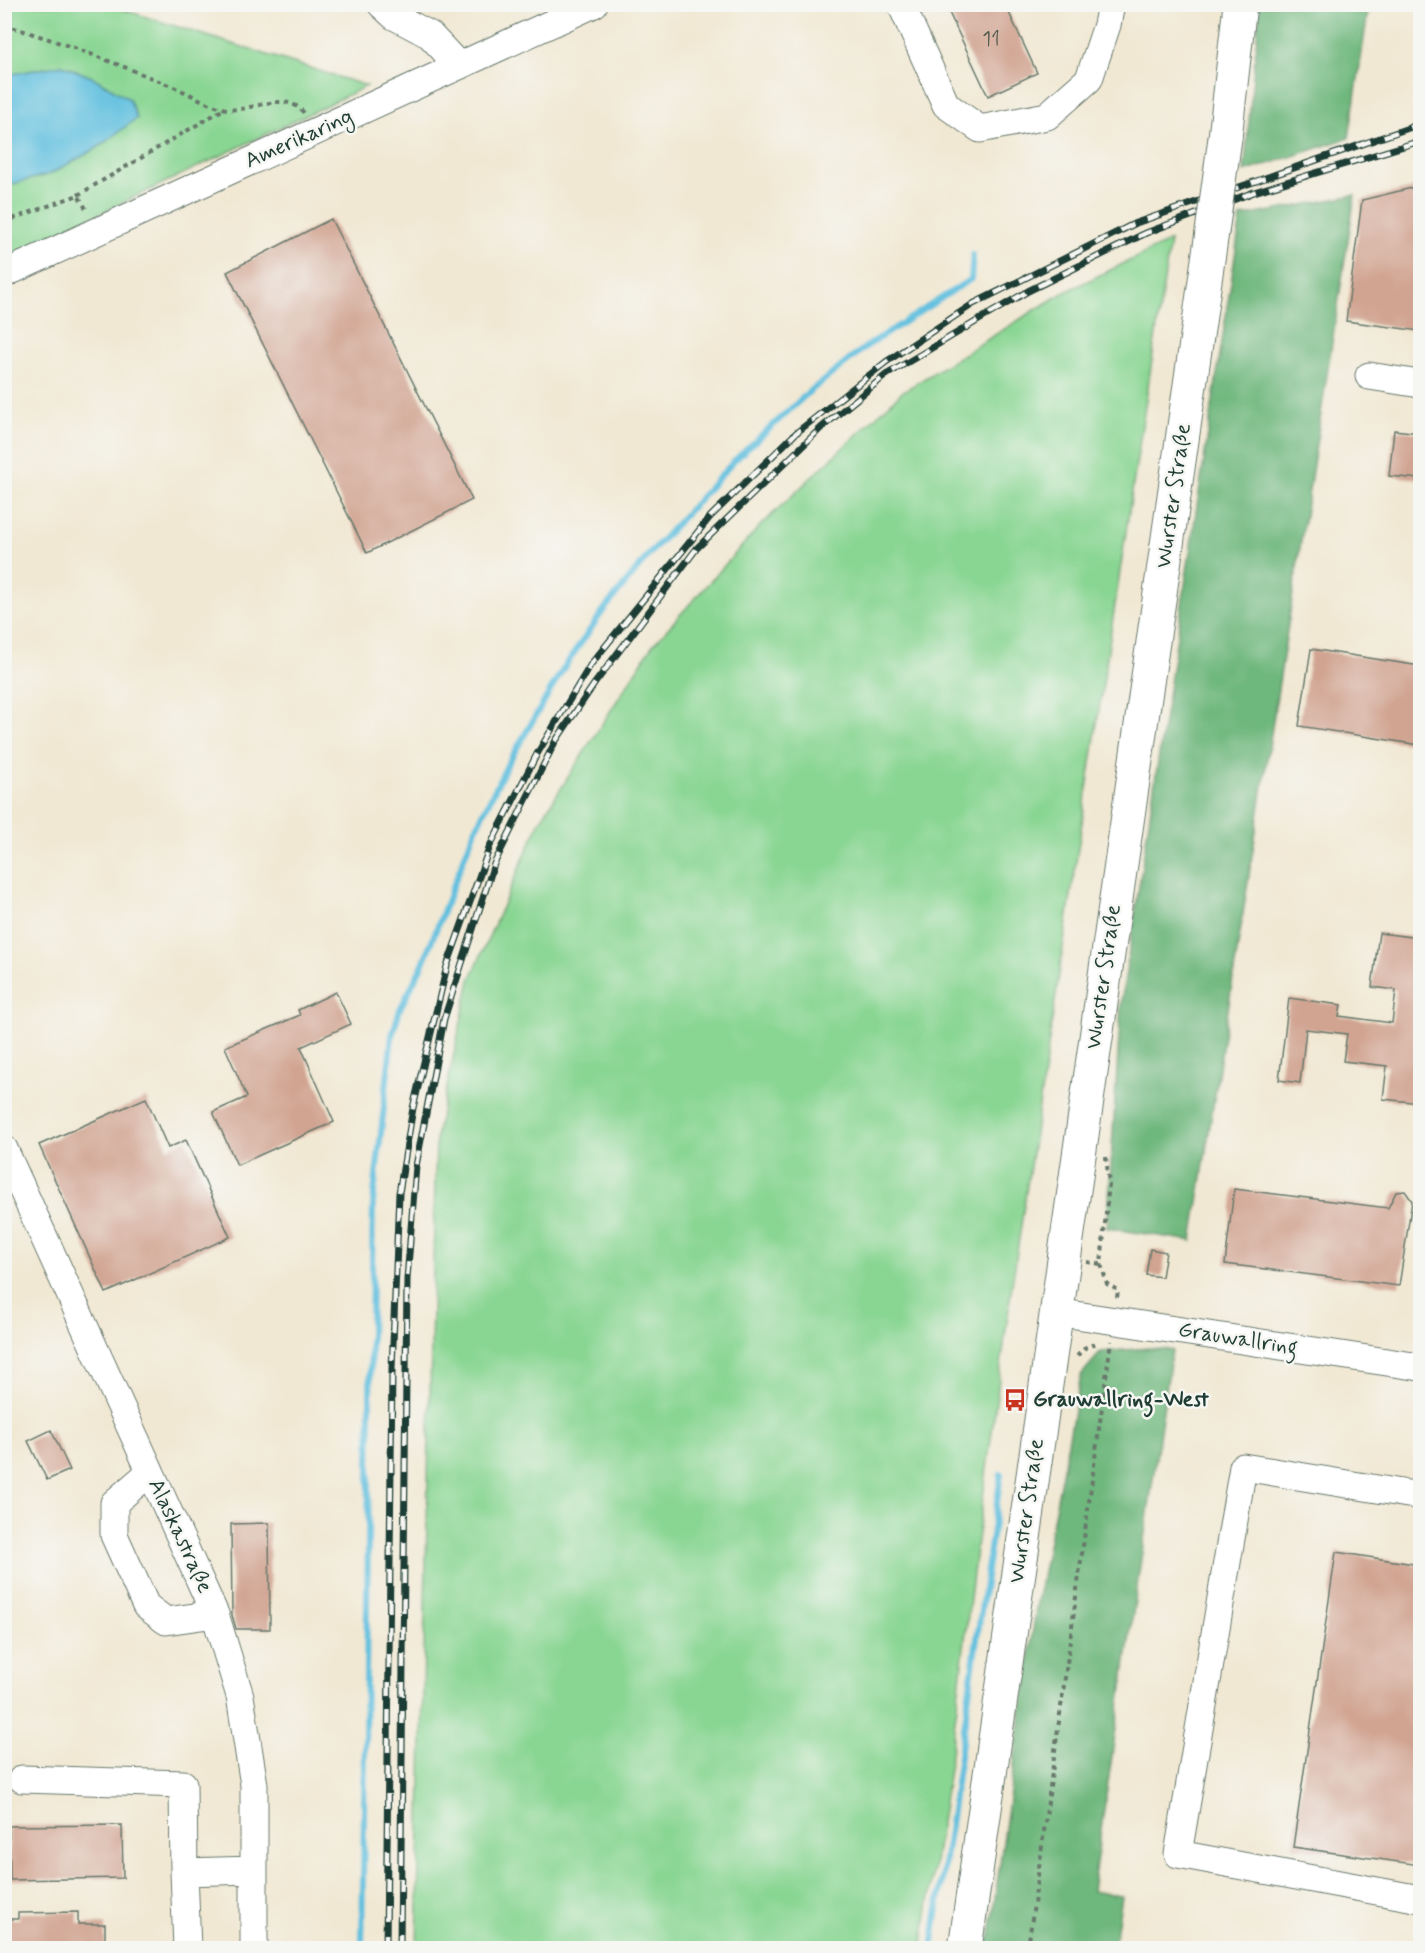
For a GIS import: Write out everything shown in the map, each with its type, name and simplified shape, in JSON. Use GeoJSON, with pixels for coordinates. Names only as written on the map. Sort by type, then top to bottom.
{"type":"FeatureCollection","features":[{"type":"Feature","properties":{"kind":"main road","name":"Wurster Straße"},"geometry":{"type":"LineString","coordinates":[[966,1948],[1226,138],[1239,4]]}},
{"type":"Feature","properties":{"kind":"street"},"geometry":{"type":"LineString","coordinates":[[381,4],[394,16],[430,35],[459,66]]}},
{"type":"Feature","properties":{"kind":"street","name":"Amerikaring"},"geometry":{"type":"LineString","coordinates":[[4,274],[594,4]]}},
{"type":"Feature","properties":{"kind":"street"},"geometry":{"type":"LineString","coordinates":[[901,4],[946,105],[980,129],[1047,116],[1089,79],[1107,25],[1111,4]]}},
{"type":"Feature","properties":{"kind":"street"},"geometry":{"type":"LineString","coordinates":[[1369,376],[1420,384]]}},
{"type":"Feature","properties":{"kind":"street","name":"Alaskastraße"},"geometry":{"type":"LineString","coordinates":[[4,1149],[215,1614],[240,1696],[254,1785],[254,1948]]}},
{"type":"Feature","properties":{"kind":"street","name":"Grauwallring"},"geometry":{"type":"LineString","coordinates":[[1056,1312],[1420,1367]]}},
{"type":"Feature","properties":{"kind":"street"},"geometry":{"type":"LineString","coordinates":[[1420,1496],[1243,1467],[1178,1854],[1420,1899]]}},
{"type":"Feature","properties":{"kind":"street"},"geometry":{"type":"LineString","coordinates":[[150,1472],[114,1503],[114,1535],[146,1606],[166,1622],[215,1614]]}},
{"type":"Feature","properties":{"kind":"street"},"geometry":{"type":"LineString","coordinates":[[22,1779],[183,1784],[187,1948]]}},
{"type":"Feature","properties":{"kind":"street"},"geometry":{"type":"LineString","coordinates":[[184,1872],[254,1870]]}},
{"type":"Feature","properties":{"kind":"path"},"geometry":{"type":"LineString","coordinates":[[4,26],[41,36],[179,88],[224,109]]}},
{"type":"Feature","properties":{"kind":"path"},"geometry":{"type":"LineString","coordinates":[[4,222],[78,195],[224,109],[283,102],[300,108],[318,130]]}},
{"type":"Feature","properties":{"kind":"path"},"geometry":{"type":"LineString","coordinates":[[78,195],[98,230]]}},
{"type":"Feature","properties":{"kind":"path"},"geometry":{"type":"LineString","coordinates":[[1028,1948],[1110,1344]]}},
{"type":"Feature","properties":{"kind":"green space"},"geometry":{"type":"Polygon","coordinates":[[[5,5],[108,5],[367,86],[5,259],[5,186],[50,174],[97,148],[137,118],[129,99],[94,78],[62,65],[13,74],[5,73],[5,5]]]}},
{"type":"Feature","properties":{"kind":"green space"},"geometry":{"type":"Polygon","coordinates":[[[1260,5],[1369,5],[1349,138],[1244,172],[1260,5]]]}},
{"type":"Feature","properties":{"kind":"green space"},"geometry":{"type":"Polygon","coordinates":[[[1355,195],[1192,1241],[1107,1228],[1121,1004],[1241,217],[1355,195]]]}},
{"type":"Feature","properties":{"kind":"green space"},"geometry":{"type":"Polygon","coordinates":[[[1170,241],[1012,1285],[949,1770],[922,1948],[417,1948],[436,1137],[470,980],[540,821],[652,646],[760,526],[902,392],[1061,294],[1170,241]]]}},
{"type":"Feature","properties":{"kind":"green space"},"geometry":{"type":"Polygon","coordinates":[[[1148,1348],[1172,1350],[1092,1891],[1122,1896],[1114,1948],[988,1948],[1036,1608],[1081,1375],[1101,1352],[1148,1348]]]}},
{"type":"Feature","properties":{"kind":"water"},"geometry":{"type":"Polygon","coordinates":[[[62,65],[94,78],[129,99],[137,118],[97,148],[50,174],[5,186],[5,73],[13,74],[62,65]]]}},
{"type":"Feature","properties":{"kind":"building"},"geometry":{"type":"Polygon","coordinates":[[[945,4],[1005,4],[1037,73],[988,96],[945,4]]]}},
{"type":"Feature","properties":{"kind":"building"},"geometry":{"type":"Polygon","coordinates":[[[1420,186],[1420,331],[1346,321],[1362,200],[1420,186]]]}},
{"type":"Feature","properties":{"kind":"building"},"geometry":{"type":"Polygon","coordinates":[[[331,219],[472,500],[367,553],[227,272],[331,219]]]}},
{"type":"Feature","properties":{"kind":"building"},"geometry":{"type":"Polygon","coordinates":[[[1394,430],[1420,433],[1420,479],[1389,476],[1394,430]]]}},
{"type":"Feature","properties":{"kind":"building"},"geometry":{"type":"Polygon","coordinates":[[[1311,649],[1420,666],[1420,745],[1299,726],[1311,649]]]}},
{"type":"Feature","properties":{"kind":"building"},"geometry":{"type":"Polygon","coordinates":[[[1379,933],[1420,938],[1420,1103],[1383,1099],[1387,1066],[1343,1061],[1347,1034],[1306,1029],[1300,1083],[1279,1080],[1289,998],[1341,1005],[1339,1016],[1392,1023],[1396,990],[1372,987],[1379,933]]]}},
{"type":"Feature","properties":{"kind":"building"},"geometry":{"type":"Polygon","coordinates":[[[336,992],[351,1024],[301,1047],[334,1122],[237,1165],[213,1112],[247,1097],[225,1047],[300,1015],[298,1010],[336,992]]]}},
{"type":"Feature","properties":{"kind":"building"},"geometry":{"type":"Polygon","coordinates":[[[146,1098],[168,1148],[186,1140],[230,1237],[106,1293],[39,1145],[146,1098]]]}},
{"type":"Feature","properties":{"kind":"building"},"geometry":{"type":"Polygon","coordinates":[[[1234,1189],[1388,1208],[1396,1192],[1405,1191],[1412,1201],[1399,1286],[1225,1264],[1234,1189]]]}},
{"type":"Feature","properties":{"kind":"building"},"geometry":{"type":"Polygon","coordinates":[[[1150,1249],[1166,1252],[1162,1277],[1146,1275],[1150,1249]]]}},
{"type":"Feature","properties":{"kind":"building"},"geometry":{"type":"Polygon","coordinates":[[[51,1430],[70,1470],[47,1480],[28,1441],[51,1430]]]}},
{"type":"Feature","properties":{"kind":"building"},"geometry":{"type":"Polygon","coordinates":[[[269,1523],[270,1629],[236,1629],[232,1615],[231,1524],[269,1523]]]}},
{"type":"Feature","properties":{"kind":"building"},"geometry":{"type":"Polygon","coordinates":[[[1336,1552],[1420,1565],[1420,1865],[1293,1847],[1336,1552]]]}},
{"type":"Feature","properties":{"kind":"building"},"geometry":{"type":"Polygon","coordinates":[[[122,1825],[123,1878],[10,1880],[9,1826],[122,1825]]]}},
{"type":"Feature","properties":{"kind":"building"},"geometry":{"type":"Polygon","coordinates":[[[78,1912],[78,1924],[105,1924],[105,1948],[4,1948],[4,1919],[18,1919],[18,1913],[78,1912]]]}},
{"type":"Feature","properties":{"kind":"waterway"},"geometry":{"type":"LineString","coordinates":[[362,1948],[373,1203],[392,1036],[400,1009],[422,966],[474,832],[507,765],[563,669],[603,611],[651,552],[735,460],[809,392],[867,346],[971,279],[973,255]]}},
{"type":"Feature","properties":{"kind":"waterway"},"geometry":{"type":"LineString","coordinates":[[932,1948],[1001,1474]]}},
{"type":"Feature","properties":{"kind":"railway"},"geometry":{"type":"LineString","coordinates":[[386,1948],[392,1369],[399,1193],[413,1108],[447,966],[490,846],[537,754],[591,664],[710,517],[796,433],[886,362],[973,304],[1136,223],[1420,124]]}},
{"type":"Feature","properties":{"kind":"railway"},"geometry":{"type":"LineString","coordinates":[[400,1948],[407,1279],[416,1166],[444,1019],[494,864],[555,742],[595,683],[697,548],[821,428],[886,375],[1028,291],[1146,233],[1254,192],[1420,141]]}},
{"type":"Feature","properties":{"kind":"place","name":"Grauwallring-West"},"geometry":{"type":"Point","coordinates":[1015,1400]}}]}
